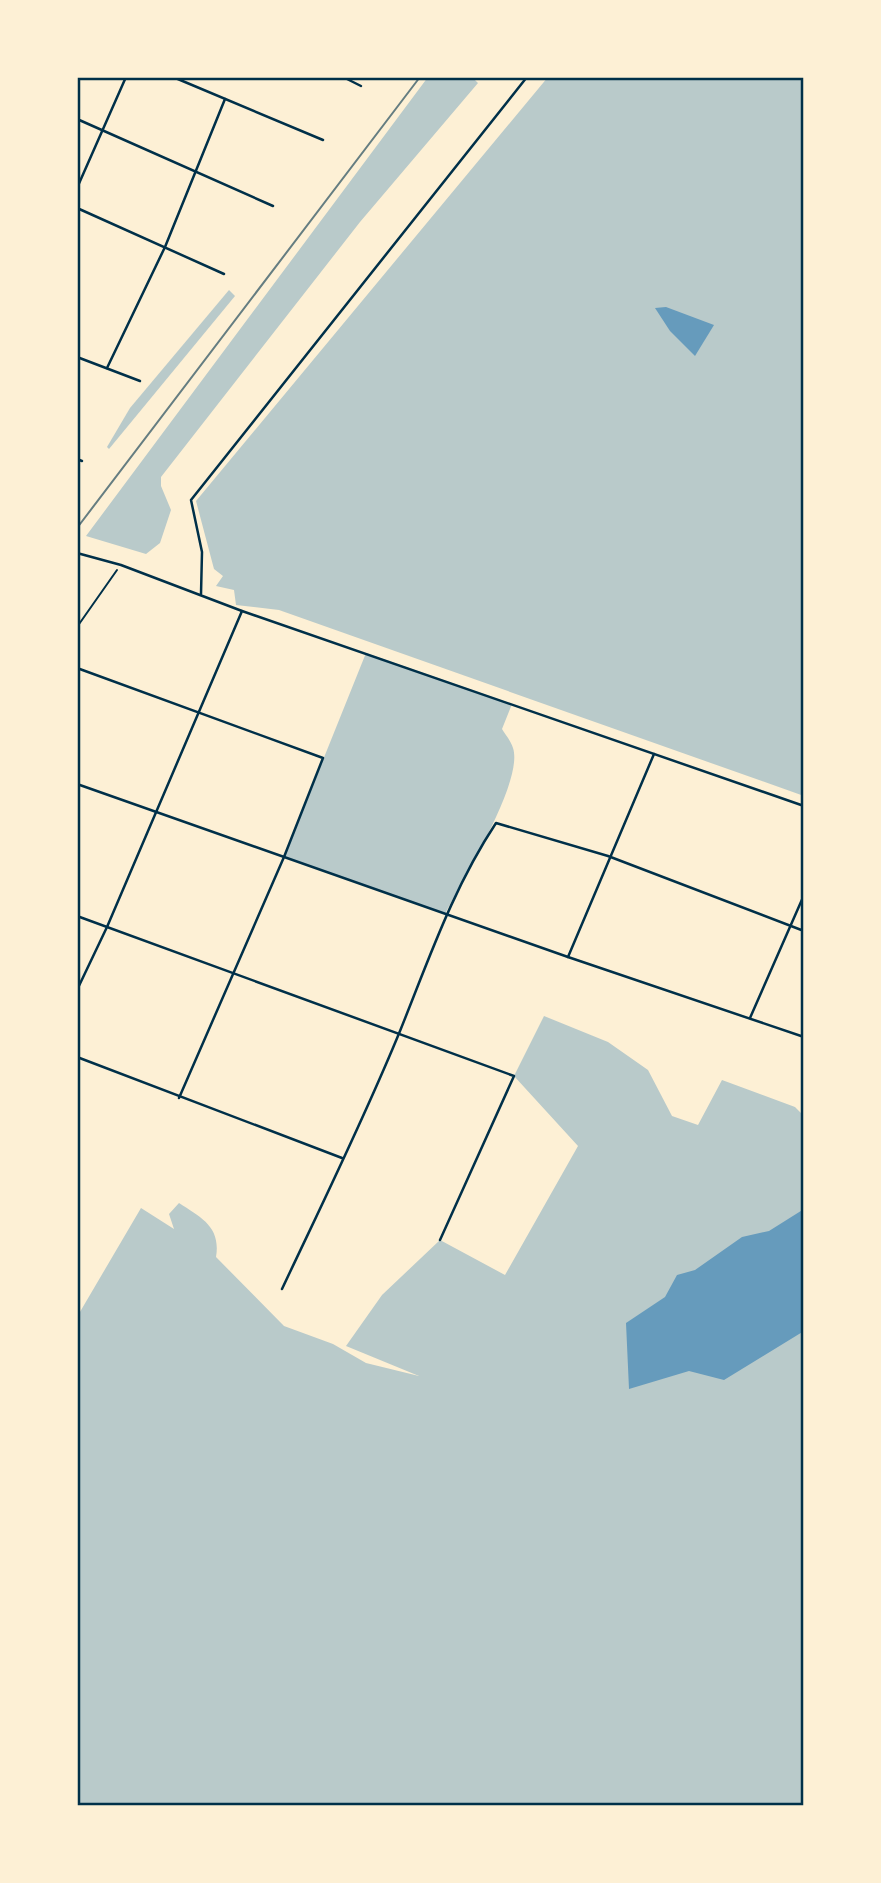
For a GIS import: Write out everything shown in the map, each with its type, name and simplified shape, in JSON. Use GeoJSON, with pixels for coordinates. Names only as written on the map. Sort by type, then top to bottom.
{"type":"FeatureCollection","features":[{"type":"Feature","properties":{"kind":"street"},"geometry":{"type":"LineString","coordinates":[[77,188],[125,77]]}},
{"type":"Feature","properties":{"kind":"street"},"geometry":{"type":"LineString","coordinates":[[173,77],[323,140]]}},
{"type":"Feature","properties":{"kind":"street"},"geometry":{"type":"LineString","coordinates":[[343,77],[361,86]]}},
{"type":"Feature","properties":{"kind":"street"},"geometry":{"type":"LineString","coordinates":[[201,594],[202,552],[191,500],[527,77]]}},
{"type":"Feature","properties":{"kind":"street"},"geometry":{"type":"LineString","coordinates":[[107,368],[164,247],[225,99]]}},
{"type":"Feature","properties":{"kind":"street"},"geometry":{"type":"LineString","coordinates":[[77,119],[273,206]]}},
{"type":"Feature","properties":{"kind":"street"},"geometry":{"type":"LineString","coordinates":[[77,208],[224,275]]}},
{"type":"Feature","properties":{"kind":"street"},"geometry":{"type":"LineString","coordinates":[[77,357],[140,381]]}},
{"type":"Feature","properties":{"kind":"street"},"geometry":{"type":"LineString","coordinates":[[77,459],[82,461]]}},
{"type":"Feature","properties":{"kind":"street"},"geometry":{"type":"LineString","coordinates":[[77,552],[121,565],[242,611],[804,806]]}},
{"type":"Feature","properties":{"kind":"street"},"geometry":{"type":"LineString","coordinates":[[77,990],[200,714],[242,611]]}},
{"type":"Feature","properties":{"kind":"street"},"geometry":{"type":"LineString","coordinates":[[77,668],[323,758],[284,857],[179,1098]]}},
{"type":"Feature","properties":{"kind":"street"},"geometry":{"type":"LineString","coordinates":[[568,957],[608,856],[653,754]]}},
{"type":"Feature","properties":{"kind":"street"},"geometry":{"type":"LineString","coordinates":[[77,783],[155,813],[804,1037]]}},
{"type":"Feature","properties":{"kind":"street"},"geometry":{"type":"LineString","coordinates":[[282,1289],[399,1032],[445,914],[472,859],[496,823],[608,856],[804,931]]}},
{"type":"Feature","properties":{"kind":"street"},"geometry":{"type":"LineString","coordinates":[[750,1018],[804,895]]}},
{"type":"Feature","properties":{"kind":"street"},"geometry":{"type":"LineString","coordinates":[[77,916],[514,1076],[440,1240]]}},
{"type":"Feature","properties":{"kind":"street"},"geometry":{"type":"LineString","coordinates":[[77,1057],[179,1098],[343,1158]]}},
{"type":"Feature","properties":{"kind":"path"},"geometry":{"type":"LineString","coordinates":[[77,627],[121,565]]}},
{"type":"Feature","properties":{"kind":"shaded area"},"geometry":{"type":"Polygon","coordinates":[[[428,77],[472,77],[478,83],[360,222],[161,477],[161,486],[171,510],[160,543],[146,554],[86,536],[428,77]]]}},
{"type":"Feature","properties":{"kind":"shaded area"},"geometry":{"type":"Polygon","coordinates":[[[548,77],[804,77],[804,796],[279,610],[236,605],[234,590],[216,586],[223,576],[214,569],[196,501],[548,77]]]}},
{"type":"Feature","properties":{"kind":"shaded area"},"geometry":{"type":"Polygon","coordinates":[[[229,290],[235,296],[109,449],[107,447],[130,408],[229,290]]]}},
{"type":"Feature","properties":{"kind":"shaded area"},"geometry":{"type":"Polygon","coordinates":[[[366,653],[512,704],[502,729],[513,748],[514,763],[509,783],[490,831],[445,914],[284,857],[366,653]]]}},
{"type":"Feature","properties":{"kind":"shaded area"},"geometry":{"type":"Polygon","coordinates":[[[544,1016],[608,1042],[648,1070],[672,1116],[698,1125],[722,1080],[795,1107],[804,1116],[804,1806],[77,1806],[77,1317],[141,1208],[174,1229],[169,1214],[179,1203],[202,1219],[216,1238],[216,1257],[284,1326],[333,1344],[366,1363],[419,1376],[346,1346],[382,1295],[440,1240],[505,1275],[578,1146],[514,1076],[544,1016]]]}},
{"type":"Feature","properties":{"kind":"water"},"geometry":{"type":"Polygon","coordinates":[[[666,307],[714,325],[695,356],[670,331],[655,308],[666,307]]]}},
{"type":"Feature","properties":{"kind":"water"},"geometry":{"type":"Polygon","coordinates":[[[804,1209],[804,1331],[724,1380],[689,1371],[629,1389],[626,1323],[665,1297],[677,1275],[695,1270],[742,1237],[769,1231],[804,1209]]]}},
{"type":"Feature","properties":{"kind":"railway"},"geometry":{"type":"LineString","coordinates":[[77,528],[420,77]]}}]}
